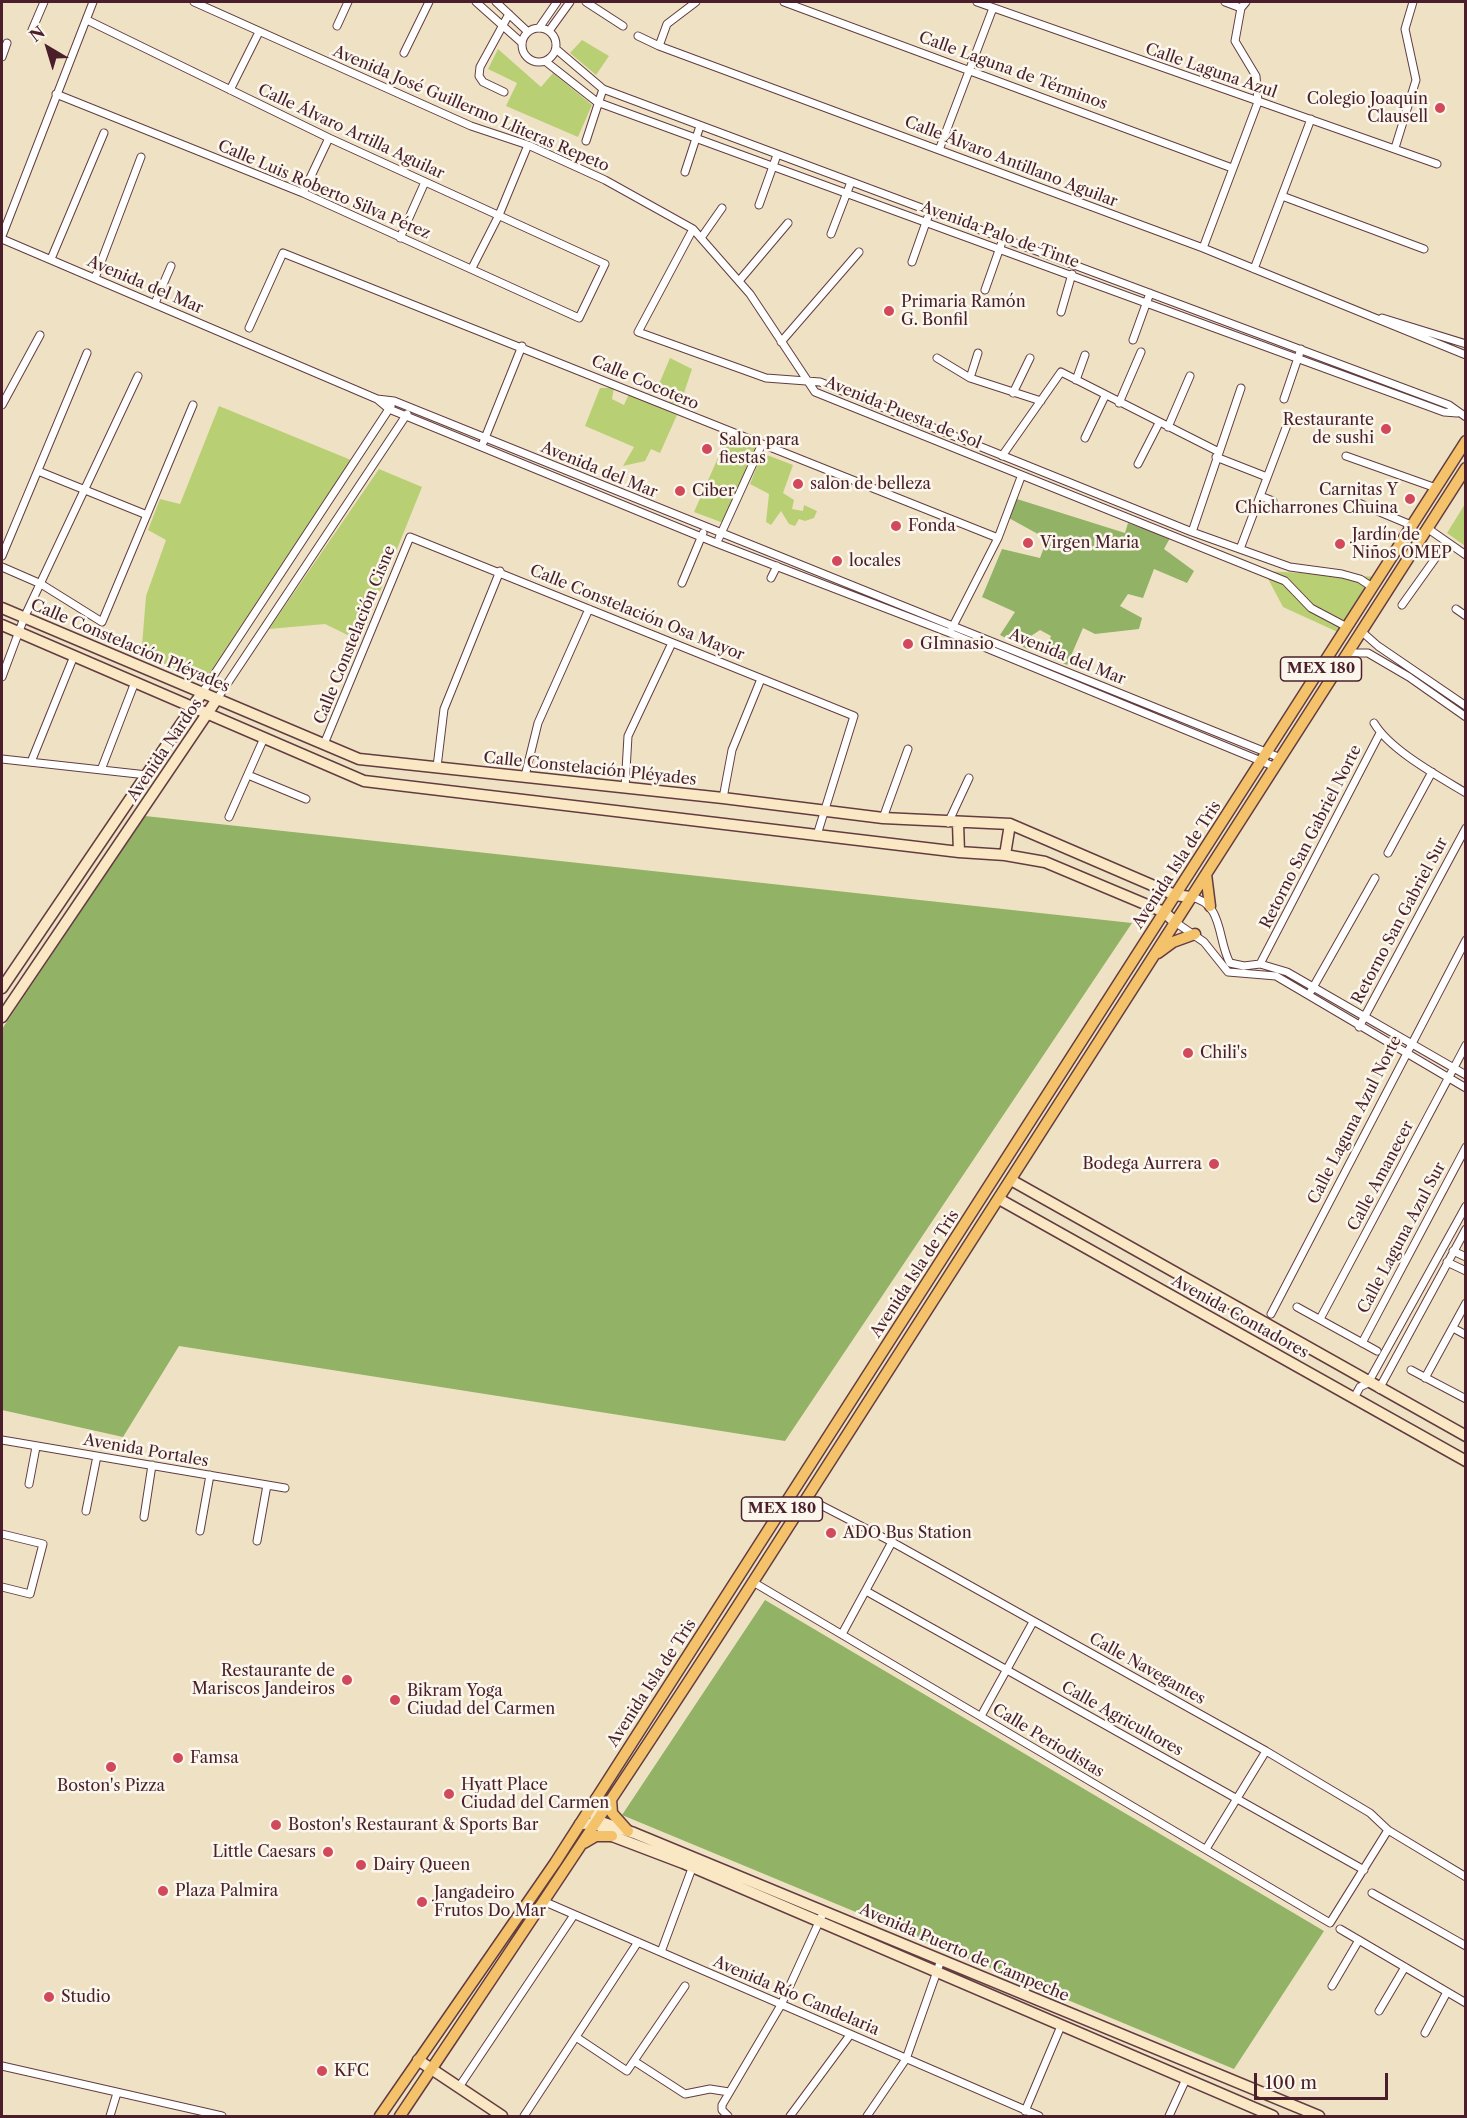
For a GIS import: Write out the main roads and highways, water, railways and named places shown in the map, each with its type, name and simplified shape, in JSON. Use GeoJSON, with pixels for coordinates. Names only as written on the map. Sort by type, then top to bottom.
{"type":"FeatureCollection","features":[{"type":"Feature","properties":{"kind":"main road","name":"Avenida Isla de Tris"},"geometry":{"type":"LineString","coordinates":[[380,2116],[571,1838],[1466,441]]}},
{"type":"Feature","properties":{"kind":"main road","name":"Avenida Isla de Tris"},"geometry":{"type":"LineString","coordinates":[[400,2116],[753,1582],[1466,468]]}},
{"type":"Feature","properties":{"kind":"main road"},"geometry":{"type":"LineString","coordinates":[[1372,587],[1380,600]]}},
{"type":"Feature","properties":{"kind":"main road","name":"Calle Constelación Pléyades"},"geometry":{"type":"LineString","coordinates":[[2,608],[359,759],[723,798],[883,818],[1010,824],[1175,896],[1190,897]]}},
{"type":"Feature","properties":{"kind":"main road","name":"Calle Constelación Pléyades"},"geometry":{"type":"LineString","coordinates":[[2,625],[364,781],[817,836],[1005,855],[1045,862],[1164,912],[1174,922]]}},
{"type":"Feature","properties":{"kind":"main road","name":"Avenida Nardos"},"geometry":{"type":"LineString","coordinates":[[2,987],[202,693]]}},
{"type":"Feature","properties":{"kind":"main road","name":"Avenida Nardos"},"geometry":{"type":"LineString","coordinates":[[2,1017],[217,699]]}},
{"type":"Feature","properties":{"kind":"main road"},"geometry":{"type":"LineString","coordinates":[[353,776],[359,759]]}},
{"type":"Feature","properties":{"kind":"main road"},"geometry":{"type":"LineString","coordinates":[[953,823],[959,852]]}},
{"type":"Feature","properties":{"kind":"main road"},"geometry":{"type":"LineString","coordinates":[[1005,855],[1010,824]]}},
{"type":"Feature","properties":{"kind":"main road"},"geometry":{"type":"LineString","coordinates":[[1206,873],[1210,906]]}},
{"type":"Feature","properties":{"kind":"main road"},"geometry":{"type":"LineString","coordinates":[[1155,955],[1173,942],[1196,934]]}},
{"type":"Feature","properties":{"kind":"main road","name":"Avenida Contadores"},"geometry":{"type":"LineString","coordinates":[[1011,1180],[1368,1383],[1466,1436]]}},
{"type":"Feature","properties":{"kind":"main road","name":"Avenida Contadores"},"geometry":{"type":"LineString","coordinates":[[999,1198],[1466,1461]]}},
{"type":"Feature","properties":{"kind":"main road"},"geometry":{"type":"LineString","coordinates":[[611,1798],[612,1813],[628,1831]]}},
{"type":"Feature","properties":{"kind":"main road"},"geometry":{"type":"LineString","coordinates":[[595,1822],[596,1799]]}},
{"type":"Feature","properties":{"kind":"main road","name":"Avenida Puerto de Campeche"},"geometry":{"type":"LineString","coordinates":[[595,1822],[612,1836],[694,1863],[824,1911],[1314,2116]]}},
{"type":"Feature","properties":{"kind":"main road","name":"Avenida Puerto de Campeche"},"geometry":{"type":"LineString","coordinates":[[579,1824],[595,1822],[628,1831],[818,1922],[1273,2116]]}},
{"type":"Feature","properties":{"kind":"main road"},"geometry":{"type":"LineString","coordinates":[[581,1845],[596,1836],[612,1836]]}},
{"type":"Feature","properties":{"kind":"main road"},"geometry":{"type":"LineString","coordinates":[[543,1901],[554,1872],[571,1843],[571,1838]]}},
{"type":"Feature","properties":{"kind":"main road"},"geometry":{"type":"LineString","coordinates":[[418,2060],[502,2116]]}},
{"type":"Feature","properties":{"kind":"place","name":"Colegio Joaquin Clausell"},"geometry":{"type":"Point","coordinates":[1440,108]}},
{"type":"Feature","properties":{"kind":"place","name":"Primaria Ramón G. Bonfil"},"geometry":{"type":"Point","coordinates":[889,311]}},
{"type":"Feature","properties":{"kind":"place","name":"Restaurante de sushi"},"geometry":{"type":"Point","coordinates":[1386,429]}},
{"type":"Feature","properties":{"kind":"place","name":"Salon para fiestas"},"geometry":{"type":"Point","coordinates":[707,449]}},
{"type":"Feature","properties":{"kind":"place","name":"salon de belleza"},"geometry":{"type":"Point","coordinates":[798,484]}},
{"type":"Feature","properties":{"kind":"place","name":"Ciber"},"geometry":{"type":"Point","coordinates":[680,491]}},
{"type":"Feature","properties":{"kind":"place","name":"Carnitas Y Chicharrones Chuina"},"geometry":{"type":"Point","coordinates":[1410,499]}},
{"type":"Feature","properties":{"kind":"place","name":"Fonda"},"geometry":{"type":"Point","coordinates":[896,526]}},
{"type":"Feature","properties":{"kind":"place","name":"Virgen Maria"},"geometry":{"type":"Point","coordinates":[1028,543]}},
{"type":"Feature","properties":{"kind":"place","name":"Jardín de Niños OMEP"},"geometry":{"type":"Point","coordinates":[1340,544]}},
{"type":"Feature","properties":{"kind":"place","name":"locales"},"geometry":{"type":"Point","coordinates":[837,561]}},
{"type":"Feature","properties":{"kind":"place","name":"GImnasio"},"geometry":{"type":"Point","coordinates":[908,644]}},
{"type":"Feature","properties":{"kind":"place","name":"Chili's"},"geometry":{"type":"Point","coordinates":[1188,1053]}},
{"type":"Feature","properties":{"kind":"place","name":"Bodega Aurrera"},"geometry":{"type":"Point","coordinates":[1214,1164]}},
{"type":"Feature","properties":{"kind":"place","name":"ADO Bus Station"},"geometry":{"type":"Point","coordinates":[831,1533]}},
{"type":"Feature","properties":{"kind":"place","name":"Restaurante de Mariscos Jandeiros"},"geometry":{"type":"Point","coordinates":[347,1680]}},
{"type":"Feature","properties":{"kind":"place","name":"Bikram Yoga Ciudad del Carmen"},"geometry":{"type":"Point","coordinates":[395,1700]}},
{"type":"Feature","properties":{"kind":"place","name":"Famsa"},"geometry":{"type":"Point","coordinates":[178,1758]}},
{"type":"Feature","properties":{"kind":"place","name":"Boston's Pizza"},"geometry":{"type":"Point","coordinates":[111,1767]}},
{"type":"Feature","properties":{"kind":"place","name":"Hyatt Place Ciudad del Carmen"},"geometry":{"type":"Point","coordinates":[449,1794]}},
{"type":"Feature","properties":{"kind":"place","name":"Boston's Restaurant & Sports Bar"},"geometry":{"type":"Point","coordinates":[276,1825]}},
{"type":"Feature","properties":{"kind":"place","name":"Little Caesars"},"geometry":{"type":"Point","coordinates":[328,1852]}},
{"type":"Feature","properties":{"kind":"place","name":"Dairy Queen"},"geometry":{"type":"Point","coordinates":[361,1865]}},
{"type":"Feature","properties":{"kind":"place","name":"Plaza Palmira"},"geometry":{"type":"Point","coordinates":[163,1891]}},
{"type":"Feature","properties":{"kind":"place","name":"Jangadeiro Frutos Do Mar"},"geometry":{"type":"Point","coordinates":[422,1902]}},
{"type":"Feature","properties":{"kind":"place","name":"Studio"},"geometry":{"type":"Point","coordinates":[49,1997]}},
{"type":"Feature","properties":{"kind":"place","name":"KFC"},"geometry":{"type":"Point","coordinates":[322,2071]}}]}
